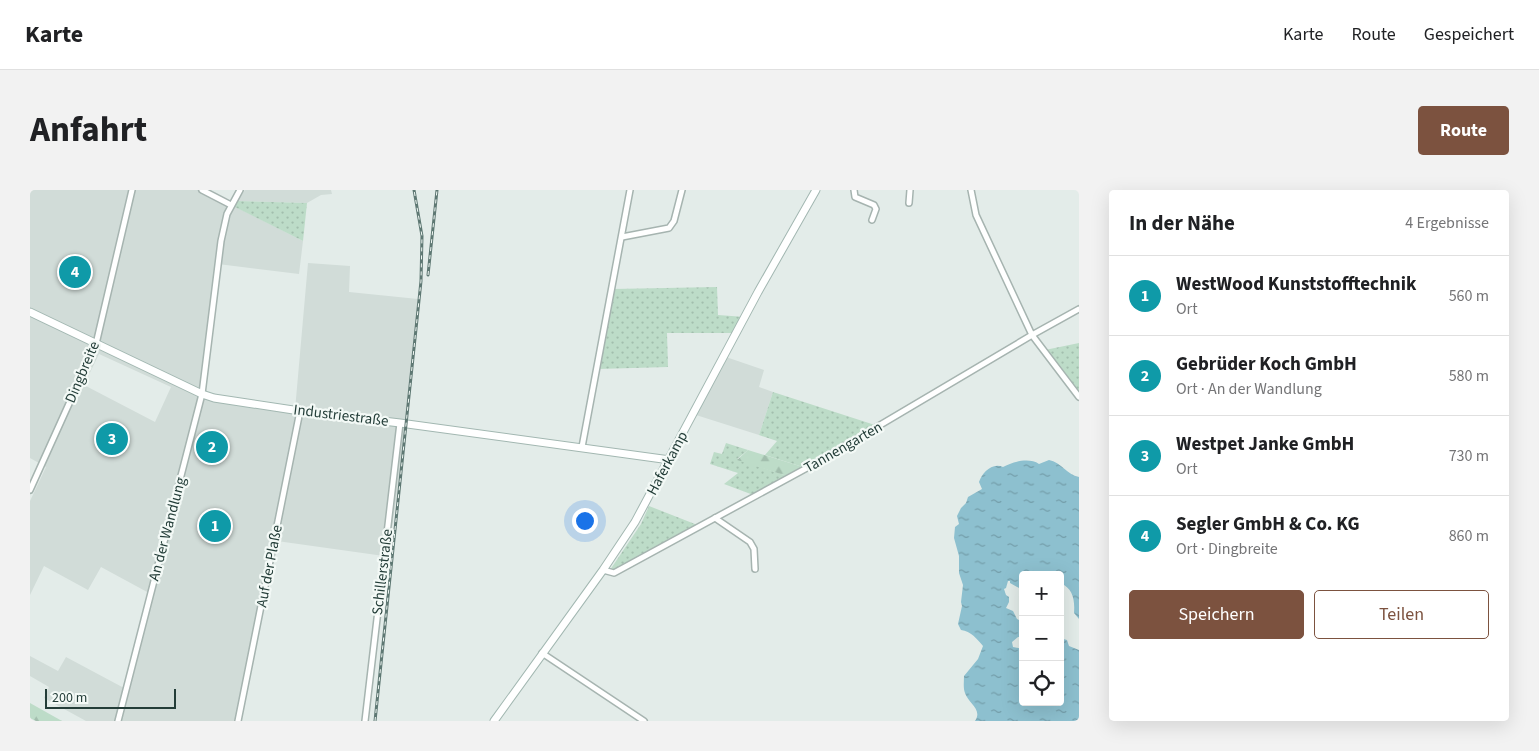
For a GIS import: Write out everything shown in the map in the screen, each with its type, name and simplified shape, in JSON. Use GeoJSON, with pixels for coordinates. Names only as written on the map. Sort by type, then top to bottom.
{"type":"FeatureCollection","features":[{"type":"Feature","properties":{"kind":"street","name":"Dingbreite"},"geometry":{"type":"LineString","coordinates":[[30,490],[96,344],[132,190]]}},
{"type":"Feature","properties":{"kind":"street"},"geometry":{"type":"LineString","coordinates":[[202,190],[231,205]]}},
{"type":"Feature","properties":{"kind":"street","name":"An der Wandlung"},"geometry":{"type":"LineString","coordinates":[[118,721],[202,394],[224,227],[231,205],[240,190]]}},
{"type":"Feature","properties":{"kind":"street"},"geometry":{"type":"LineString","coordinates":[[582,447],[630,190]]}},
{"type":"Feature","properties":{"kind":"street"},"geometry":{"type":"LineString","coordinates":[[622,237],[669,228],[674,221],[682,190]]}},
{"type":"Feature","properties":{"kind":"street","name":"Haferkamp"},"geometry":{"type":"LineString","coordinates":[[494,721],[635,522],[670,460],[758,292],[816,190]]}},
{"type":"Feature","properties":{"kind":"street"},"geometry":{"type":"LineString","coordinates":[[854,190],[855,197],[874,206],[876,209],[872,220]]}},
{"type":"Feature","properties":{"kind":"street"},"geometry":{"type":"LineString","coordinates":[[909,203],[910,190]]}},
{"type":"Feature","properties":{"kind":"street"},"geometry":{"type":"LineString","coordinates":[[971,190],[976,214],[1032,335],[1079,397]]}},
{"type":"Feature","properties":{"kind":"street","name":"Tannengarten"},"geometry":{"type":"LineString","coordinates":[[602,570],[614,573],[816,464],[1079,309]]}},
{"type":"Feature","properties":{"kind":"street","name":"Industriestraße"},"geometry":{"type":"LineString","coordinates":[[30,312],[202,394],[229,401],[400,422],[670,460]]}},
{"type":"Feature","properties":{"kind":"street","name":"Auf der Plaße"},"geometry":{"type":"LineString","coordinates":[[238,721],[300,411]]}},
{"type":"Feature","properties":{"kind":"street","name":"Schillerstraße"},"geometry":{"type":"LineString","coordinates":[[364,721],[400,422]]}},
{"type":"Feature","properties":{"kind":"street"},"geometry":{"type":"LineString","coordinates":[[715,518],[750,542],[754,549],[755,569]]}},
{"type":"Feature","properties":{"kind":"street"},"geometry":{"type":"LineString","coordinates":[[542,653],[644,721]]}},
{"type":"Feature","properties":{"kind":"shaded area"},"geometry":{"type":"Polygon","coordinates":[[[30,190],[202,190],[303,241],[299,274],[218,264],[202,394],[295,410],[308,263],[350,266],[349,292],[418,299],[413,362],[396,501],[384,579],[368,721],[362,721],[384,556],[277,541],[240,721],[86,721],[44,698],[49,687],[30,676],[30,656],[58,671],[66,657],[124,688],[149,593],[101,567],[88,590],[44,566],[30,595],[30,501],[46,467],[30,458],[30,190]],[[99,354],[84,385],[155,422],[171,387],[99,354]]]}},
{"type":"Feature","properties":{"kind":"shaded area"},"geometry":{"type":"Polygon","coordinates":[[[245,190],[331,190],[332,194],[321,195],[307,203],[237,201],[245,190]]]}},
{"type":"Feature","properties":{"kind":"shaded area"},"geometry":{"type":"Polygon","coordinates":[[[726,357],[764,370],[759,387],[773,392],[759,435],[696,415],[726,357]]]}},
{"type":"Feature","properties":{"kind":"green space"},"geometry":{"type":"Polygon","coordinates":[[[237,201],[307,203],[303,241],[231,205],[237,201]]]}},
{"type":"Feature","properties":{"kind":"green space"},"geometry":{"type":"Polygon","coordinates":[[[717,287],[718,315],[745,317],[736,333],[667,333],[668,367],[598,369],[613,289],[717,287]]]}},
{"type":"Feature","properties":{"kind":"green space"},"geometry":{"type":"Polygon","coordinates":[[[1079,343],[1079,392],[1045,350],[1079,343]]]}},
{"type":"Feature","properties":{"kind":"green space"},"geometry":{"type":"Polygon","coordinates":[[[773,392],[878,426],[806,468],[765,455],[777,441],[759,435],[773,392]]]}},
{"type":"Feature","properties":{"kind":"green space"},"geometry":{"type":"Polygon","coordinates":[[[726,443],[748,450],[737,459],[790,477],[756,496],[724,484],[738,473],[710,464],[714,452],[722,454],[726,443]]]}},
{"type":"Feature","properties":{"kind":"green space"},"geometry":{"type":"Polygon","coordinates":[[[748,450],[806,468],[790,477],[737,460],[748,450]]]}},
{"type":"Feature","properties":{"kind":"green space"},"geometry":{"type":"Polygon","coordinates":[[[649,506],[700,526],[615,571],[610,570],[641,524],[649,506]]]}},
{"type":"Feature","properties":{"kind":"green space"},"geometry":{"type":"Polygon","coordinates":[[[30,703],[62,721],[36,721],[30,718],[30,703]]]}},
{"type":"Feature","properties":{"kind":"water"},"geometry":{"type":"Polygon","coordinates":[[[1049,460],[1053,461],[1071,474],[1079,477],[1079,619],[1074,613],[1072,595],[1064,585],[1064,571],[1019,571],[1019,588],[1008,581],[1004,589],[1009,597],[1006,608],[1013,611],[1019,620],[1019,637],[1012,642],[1013,647],[1019,648],[1019,706],[1064,706],[1064,639],[1067,640],[1069,646],[1079,650],[1079,721],[975,721],[977,713],[965,693],[964,676],[978,659],[983,646],[971,634],[961,630],[958,624],[962,606],[963,585],[959,573],[959,556],[954,538],[955,527],[959,524],[957,516],[968,497],[982,489],[979,482],[980,479],[991,467],[1003,467],[1011,463],[1026,461],[1039,464],[1049,460]]]}},
{"type":"Feature","properties":{"kind":"railway"},"geometry":{"type":"LineString","coordinates":[[375,721],[421,281],[422,236],[414,190]]}},
{"type":"Feature","properties":{"kind":"railway"},"geometry":{"type":"LineString","coordinates":[[428,275],[437,190]]}},
{"type":"Feature","properties":{"kind":"place","name":"Segler GmbH & Co. KG"},"geometry":{"type":"Point","coordinates":[75,272]}},
{"type":"Feature","properties":{"kind":"place","name":"Westpet Janke GmbH"},"geometry":{"type":"Point","coordinates":[112,439]}},
{"type":"Feature","properties":{"kind":"place","name":"Gebrüder Koch GmbH"},"geometry":{"type":"Point","coordinates":[212,447]}},
{"type":"Feature","properties":{"kind":"place","name":"WestWood Kunststofftechnik"},"geometry":{"type":"Point","coordinates":[215,526]}}]}
